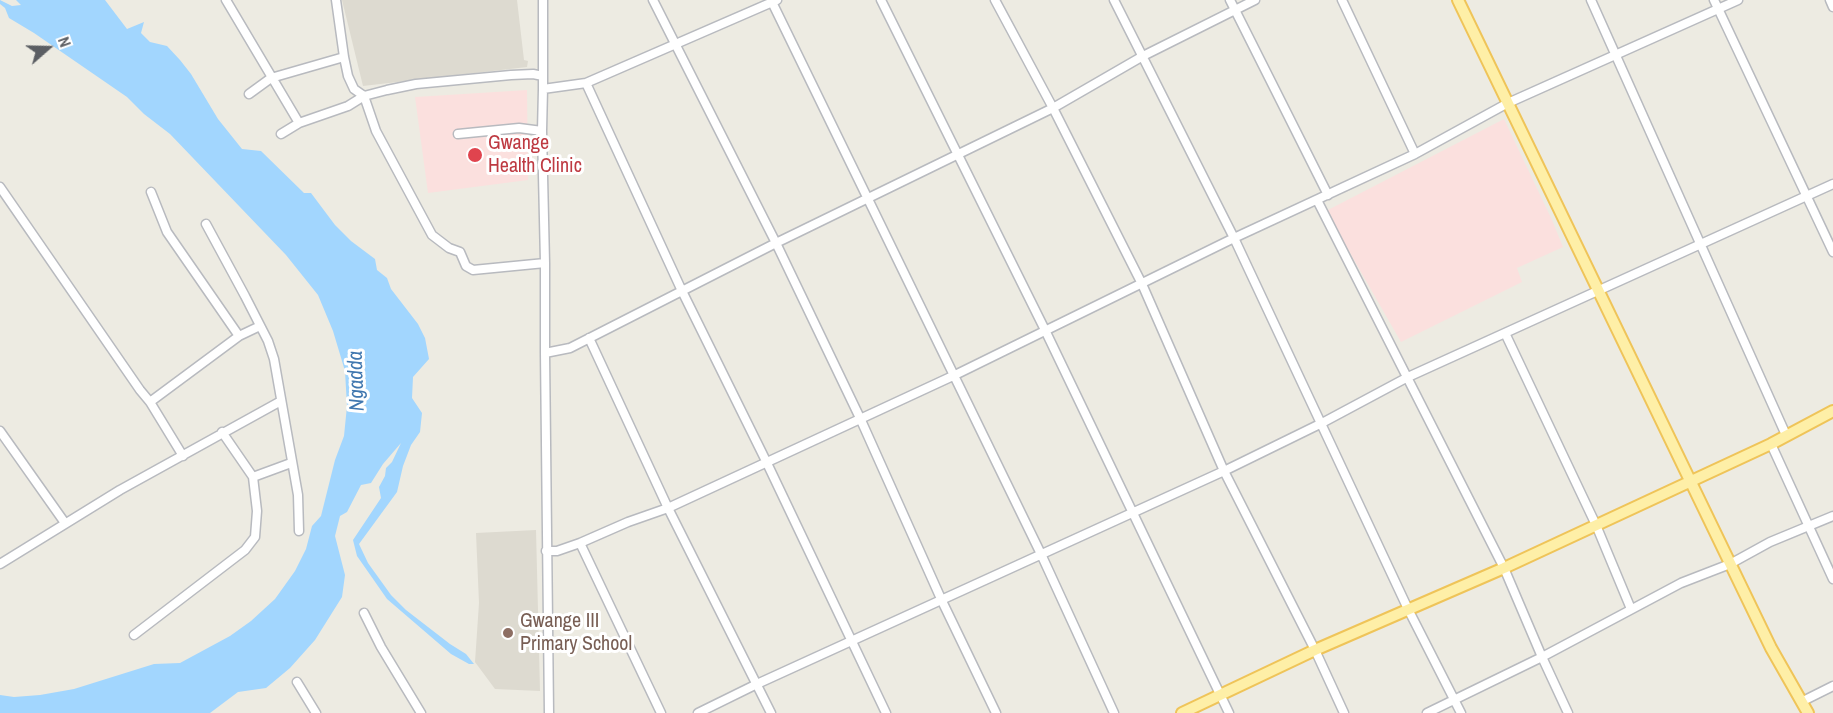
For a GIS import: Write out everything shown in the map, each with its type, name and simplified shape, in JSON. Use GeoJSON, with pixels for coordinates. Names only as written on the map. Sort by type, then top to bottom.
{"type":"FeatureCollection","features":[{"type":"Feature","properties":{"kind":"main road"},"geometry":{"type":"LineString","coordinates":[[1458,0],[1771,648],[1808,713]]}},
{"type":"Feature","properties":{"kind":"main road"},"geometry":{"type":"LineString","coordinates":[[1182,713],[1315,650],[1504,568],[1771,444],[1833,411]]}},
{"type":"Feature","properties":{"kind":"street"},"geometry":{"type":"LineString","coordinates":[[226,0],[299,123]]}},
{"type":"Feature","properties":{"kind":"street"},"geometry":{"type":"LineString","coordinates":[[336,0],[348,76],[354,89],[364,96],[376,131],[432,235],[449,248],[460,252],[466,266],[473,270],[545,263]]}},
{"type":"Feature","properties":{"kind":"street"},"geometry":{"type":"LineString","coordinates":[[543,0],[542,131],[549,713]]}},
{"type":"Feature","properties":{"kind":"street"},"geometry":{"type":"LineString","coordinates":[[653,0],[776,243],[860,418],[942,601],[996,713]]}},
{"type":"Feature","properties":{"kind":"street"},"geometry":{"type":"LineString","coordinates":[[881,0],[1045,330],[1229,713]]}},
{"type":"Feature","properties":{"kind":"street"},"geometry":{"type":"LineString","coordinates":[[995,0],[1053,108],[1142,284],[1224,471],[1315,650],[1344,713]]}},
{"type":"Feature","properties":{"kind":"street"},"geometry":{"type":"LineString","coordinates":[[1114,0],[1234,238],[1408,609],[1461,713]]}},
{"type":"Feature","properties":{"kind":"street"},"geometry":{"type":"LineString","coordinates":[[1230,0],[1328,195]]}},
{"type":"Feature","properties":{"kind":"street"},"geometry":{"type":"LineString","coordinates":[[545,353],[570,348],[868,197],[1053,108],[1143,56],[1255,0]]}},
{"type":"Feature","properties":{"kind":"street"},"geometry":{"type":"LineString","coordinates":[[1342,0],[1415,154]]}},
{"type":"Feature","properties":{"kind":"street"},"geometry":{"type":"LineString","coordinates":[[1591,0],[1786,435]]}},
{"type":"Feature","properties":{"kind":"street"},"geometry":{"type":"LineString","coordinates":[[1714,0],[1833,252]]}},
{"type":"Feature","properties":{"kind":"street"},"geometry":{"type":"LineString","coordinates":[[546,551],[557,551],[580,543],[668,508],[955,375],[1234,238],[1415,154],[1508,103],[1738,0]]}},
{"type":"Feature","properties":{"kind":"street"},"geometry":{"type":"LineString","coordinates":[[1830,0],[1833,7]]}},
{"type":"Feature","properties":{"kind":"street"},"geometry":{"type":"LineString","coordinates":[[543,88],[586,83],[774,1],[1041,554],[1114,713]]}},
{"type":"Feature","properties":{"kind":"street"},"geometry":{"type":"LineString","coordinates":[[249,94],[271,78],[344,57]]}},
{"type":"Feature","properties":{"kind":"street"},"geometry":{"type":"LineString","coordinates":[[281,134],[299,123],[348,106],[364,96],[416,84],[511,75],[543,76]]}},
{"type":"Feature","properties":{"kind":"street"},"geometry":{"type":"LineString","coordinates":[[586,83],[682,291],[886,713]]}},
{"type":"Feature","properties":{"kind":"street"},"geometry":{"type":"LineString","coordinates":[[458,134],[519,128],[542,131]]}},
{"type":"Feature","properties":{"kind":"street"},"geometry":{"type":"LineString","coordinates":[[698,713],[1224,471],[1322,423],[1408,377],[1833,184]]}},
{"type":"Feature","properties":{"kind":"street"},"geometry":{"type":"LineString","coordinates":[[0,187],[150,402],[183,456]]}},
{"type":"Feature","properties":{"kind":"street"},"geometry":{"type":"LineString","coordinates":[[151,192],[166,232],[239,336]]}},
{"type":"Feature","properties":{"kind":"street"},"geometry":{"type":"LineString","coordinates":[[1317,200],[1504,568],[1568,713]]}},
{"type":"Feature","properties":{"kind":"street"},"geometry":{"type":"LineString","coordinates":[[206,224],[268,341],[274,359],[298,495],[299,531]]}},
{"type":"Feature","properties":{"kind":"street"},"geometry":{"type":"LineString","coordinates":[[150,402],[239,336],[260,326]]}},
{"type":"Feature","properties":{"kind":"street"},"geometry":{"type":"LineString","coordinates":[[1504,333],[1596,525],[1631,609]]}},
{"type":"Feature","properties":{"kind":"street"},"geometry":{"type":"LineString","coordinates":[[589,338],[668,508],[771,713]]}},
{"type":"Feature","properties":{"kind":"street"},"geometry":{"type":"LineString","coordinates":[[0,564],[120,490],[281,401]]}},
{"type":"Feature","properties":{"kind":"street"},"geometry":{"type":"LineString","coordinates":[[0,431],[65,524]]}},
{"type":"Feature","properties":{"kind":"street"},"geometry":{"type":"LineString","coordinates":[[134,635],[251,544],[255,537],[257,511],[253,477],[222,432]]}},
{"type":"Feature","properties":{"kind":"street"},"geometry":{"type":"LineString","coordinates":[[1771,444],[1833,579]]}},
{"type":"Feature","properties":{"kind":"street"},"geometry":{"type":"LineString","coordinates":[[253,477],[291,463]]}},
{"type":"Feature","properties":{"kind":"street"},"geometry":{"type":"LineString","coordinates":[[1427,713],[1542,657],[1681,583],[1730,564],[1770,542],[1833,516]]}},
{"type":"Feature","properties":{"kind":"street"},"geometry":{"type":"LineString","coordinates":[[580,543],[662,713]]}},
{"type":"Feature","properties":{"kind":"street"},"geometry":{"type":"LineString","coordinates":[[364,613],[421,713]]}},
{"type":"Feature","properties":{"kind":"street"},"geometry":{"type":"LineString","coordinates":[[297,682],[316,713]]}},
{"type":"Feature","properties":{"kind":"street"},"geometry":{"type":"LineString","coordinates":[[1801,702],[1833,686]]}},
{"type":"Feature","properties":{"kind":"shaded area"},"geometry":{"type":"Polygon","coordinates":[[[342,0],[517,0],[524,60],[528,61],[527,67],[363,86],[342,0]]]}},
{"type":"Feature","properties":{"kind":"shaded area","name":"Gwange Health Clinic"},"geometry":{"type":"Polygon","coordinates":[[[527,90],[528,180],[428,193],[415,97],[527,90]]]}},
{"type":"Feature","properties":{"kind":"shaded area"},"geometry":{"type":"Polygon","coordinates":[[[1504,119],[1563,247],[1517,268],[1522,282],[1401,342],[1326,211],[1504,119]]]}},
{"type":"Feature","properties":{"kind":"shaded area","name":"Gwange III Primary School"},"geometry":{"type":"Polygon","coordinates":[[[536,530],[540,691],[495,689],[475,662],[479,603],[476,533],[536,530]]]}},
{"type":"Feature","properties":{"kind":"water","name":"Ngadda"},"geometry":{"type":"Polygon","coordinates":[[[0,0],[12,6],[21,5],[16,0],[105,0],[127,29],[144,22],[141,33],[150,42],[167,46],[180,60],[218,119],[242,149],[261,151],[304,193],[311,193],[335,225],[351,241],[375,259],[377,270],[387,278],[391,289],[418,324],[425,338],[429,359],[413,377],[412,398],[422,413],[420,432],[411,445],[397,492],[359,544],[368,563],[391,595],[406,610],[466,654],[474,664],[469,664],[451,654],[387,599],[357,556],[353,540],[381,498],[379,487],[385,476],[386,468],[392,462],[401,443],[371,483],[361,485],[347,512],[340,516],[335,536],[345,575],[342,597],[315,640],[290,668],[266,688],[238,692],[210,713],[0,713],[0,695],[14,697],[40,695],[74,689],[154,664],[180,663],[230,636],[251,621],[275,599],[295,571],[306,549],[312,526],[321,516],[335,460],[344,436],[347,406],[345,371],[333,331],[318,295],[286,255],[170,134],[127,97],[9,18],[0,0]]]}},
{"type":"Feature","properties":{"kind":"place","name":"Gwange Health Clinic"},"geometry":{"type":"Point","coordinates":[475,155]}},
{"type":"Feature","properties":{"kind":"place","name":"Gwange III Primary School"},"geometry":{"type":"Point","coordinates":[508,633]}}]}
